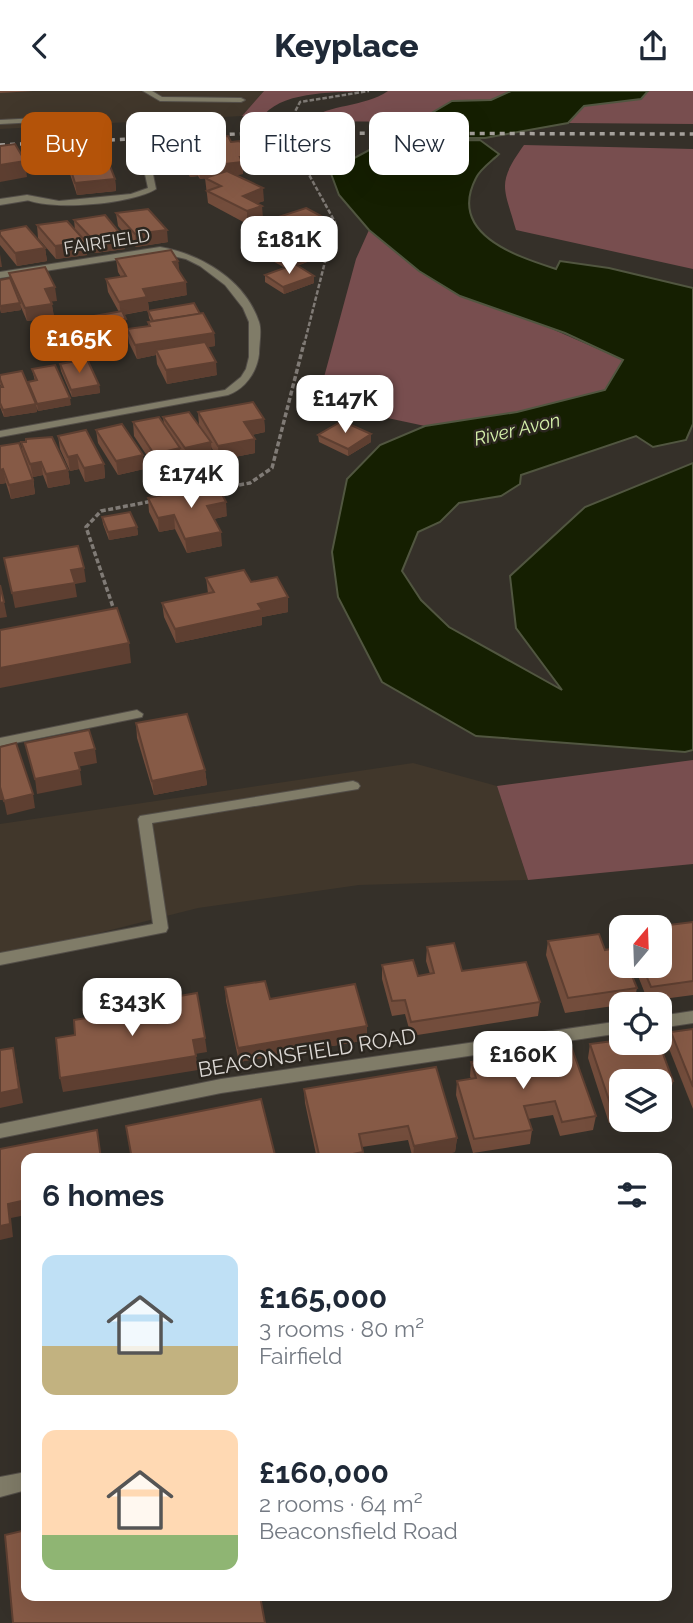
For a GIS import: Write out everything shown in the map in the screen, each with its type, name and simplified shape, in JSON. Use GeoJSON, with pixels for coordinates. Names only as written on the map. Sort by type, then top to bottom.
{"type":"FeatureCollection","features":[{"type":"Feature","properties":{"kind":"street"},"geometry":{"type":"LineString","coordinates":[[147,91],[160,99],[241,100]]}},
{"type":"Feature","properties":{"kind":"street"},"geometry":{"type":"LineString","coordinates":[[0,122],[21,121]]}},
{"type":"Feature","properties":{"kind":"street"},"geometry":{"type":"LineString","coordinates":[[0,202],[27,198],[59,204],[132,196],[152,189],[149,175]]}},
{"type":"Feature","properties":{"kind":"street","name":"FAIRFIELD"},"geometry":{"type":"LineString","coordinates":[[0,275],[160,250],[180,251],[200,260],[239,295],[255,324],[254,362],[246,381],[228,391],[0,434]]}},
{"type":"Feature","properties":{"kind":"street"},"geometry":{"type":"LineString","coordinates":[[0,742],[137,714]]}},
{"type":"Feature","properties":{"kind":"street"},"geometry":{"type":"LineString","coordinates":[[0,959],[161,928],[145,819],[353,786]]}},
{"type":"Feature","properties":{"kind":"street"},"geometry":{"type":"LineString","coordinates":[[672,1020],[693,1017]]}},
{"type":"Feature","properties":{"kind":"street","name":"BEACONSFIELD ROAD"},"geometry":{"type":"LineString","coordinates":[[0,1131],[221,1086],[609,1029]]}},
{"type":"Feature","properties":{"kind":"street"},"geometry":{"type":"LineString","coordinates":[[0,1487],[21,1482]]}},
{"type":"Feature","properties":{"kind":"shaded area"},"geometry":{"type":"Polygon","coordinates":[[[0,91],[264,91],[246,112],[240,112],[240,116],[226,117],[226,112],[126,112],[126,122],[112,123],[112,112],[21,112],[21,128],[0,129],[0,91]]]}},
{"type":"Feature","properties":{"kind":"shaded area"},"geometry":{"type":"Polygon","coordinates":[[[264,91],[362,91],[307,95],[280,103],[267,112],[246,112],[264,91]]]}},
{"type":"Feature","properties":{"kind":"shaded area"},"geometry":{"type":"Polygon","coordinates":[[[388,91],[511,91],[491,100],[452,101],[434,112],[369,112],[369,122],[355,121],[355,112],[324,112],[388,91]]]}},
{"type":"Feature","properties":{"kind":"shaded area"},"geometry":{"type":"Polygon","coordinates":[[[648,91],[693,91],[693,124],[568,123],[584,106],[641,99],[648,91]]]}},
{"type":"Feature","properties":{"kind":"shaded area"},"geometry":{"type":"Polygon","coordinates":[[[524,145],[693,149],[693,269],[516,230],[505,186],[509,169],[524,145]]]}},
{"type":"Feature","properties":{"kind":"shaded area"},"geometry":{"type":"Polygon","coordinates":[[[369,230],[419,271],[623,360],[606,390],[517,412],[425,426],[317,403],[356,259],[369,230]]]}},
{"type":"Feature","properties":{"kind":"shaded area"},"geometry":{"type":"Polygon","coordinates":[[[693,760],[693,864],[528,880],[497,786],[693,760]]]}},
{"type":"Feature","properties":{"kind":"shaded area"},"geometry":{"type":"Polygon","coordinates":[[[413,763],[497,786],[528,880],[359,885],[198,908],[0,958],[0,824],[413,763]]]}},
{"type":"Feature","properties":{"kind":"water"},"geometry":{"type":"Polygon","coordinates":[[[511,91],[648,91],[641,99],[584,106],[568,123],[485,138],[469,138],[469,112],[433,112],[452,101],[491,100],[511,91]]]}},
{"type":"Feature","properties":{"kind":"water","name":"River Avon"},"geometry":{"type":"Polygon","coordinates":[[[469,140],[480,140],[499,154],[478,175],[469,197],[471,214],[478,228],[490,240],[523,257],[556,269],[560,261],[609,268],[693,288],[693,424],[686,440],[653,447],[636,436],[521,475],[520,484],[501,496],[459,503],[440,522],[418,532],[402,571],[421,600],[449,627],[562,690],[516,628],[510,576],[585,507],[693,463],[693,750],[685,752],[476,736],[382,682],[338,597],[332,552],[347,479],[380,445],[425,426],[517,412],[605,390],[623,360],[565,333],[460,296],[419,271],[369,230],[339,195],[332,175],[355,175],[355,158],[369,150],[369,175],[469,175],[469,140]]]}},
{"type":"Feature","properties":{"kind":"building"},"geometry":{"type":"Polygon","coordinates":[[[226,136],[231,142],[240,141],[240,162],[226,164],[226,136]]]}},
{"type":"Feature","properties":{"kind":"building"},"geometry":{"type":"Polygon","coordinates":[[[15,144],[21,154],[21,162],[0,165],[0,146],[15,144]]]}},
{"type":"Feature","properties":{"kind":"building"},"geometry":{"type":"Polygon","coordinates":[[[112,171],[115,179],[75,183],[72,175],[112,175],[112,171]]]}},
{"type":"Feature","properties":{"kind":"building"},"geometry":{"type":"Polygon","coordinates":[[[226,171],[263,188],[243,196],[262,206],[247,211],[207,191],[221,186],[205,178],[226,175],[226,171]]]}},
{"type":"Feature","properties":{"kind":"building"},"geometry":{"type":"Polygon","coordinates":[[[306,208],[323,217],[296,227],[303,230],[323,223],[321,236],[306,242],[315,246],[287,256],[263,243],[270,241],[252,230],[273,223],[269,220],[306,208]]]}},
{"type":"Feature","properties":{"kind":"building"},"geometry":{"type":"Polygon","coordinates":[[[148,209],[167,230],[135,234],[116,213],[148,209]]]}},
{"type":"Feature","properties":{"kind":"building"},"geometry":{"type":"Polygon","coordinates":[[[105,215],[123,237],[94,241],[74,220],[105,215]]]}},
{"type":"Feature","properties":{"kind":"building"},"geometry":{"type":"Polygon","coordinates":[[[67,221],[86,242],[55,246],[37,225],[67,221]]]}},
{"type":"Feature","properties":{"kind":"building"},"geometry":{"type":"Polygon","coordinates":[[[26,226],[45,248],[15,253],[0,235],[0,231],[26,226]]]}},
{"type":"Feature","properties":{"kind":"building"},"geometry":{"type":"Polygon","coordinates":[[[171,250],[178,261],[173,262],[186,282],[143,289],[147,297],[119,302],[106,279],[126,276],[116,259],[171,250]]]}},
{"type":"Feature","properties":{"kind":"building"},"geometry":{"type":"Polygon","coordinates":[[[295,264],[314,276],[283,287],[265,275],[295,264]]]}},
{"type":"Feature","properties":{"kind":"building"},"geometry":{"type":"Polygon","coordinates":[[[45,267],[55,287],[45,289],[52,304],[25,308],[9,273],[45,267]]]}},
{"type":"Feature","properties":{"kind":"building"},"geometry":{"type":"Polygon","coordinates":[[[10,278],[20,303],[0,306],[0,280],[10,278]]]}},
{"type":"Feature","properties":{"kind":"building"},"geometry":{"type":"Polygon","coordinates":[[[194,303],[200,314],[153,321],[148,311],[194,303]]]}},
{"type":"Feature","properties":{"kind":"building"},"geometry":{"type":"Polygon","coordinates":[[[122,311],[126,319],[98,323],[94,316],[122,311]]]}},
{"type":"Feature","properties":{"kind":"building"},"geometry":{"type":"Polygon","coordinates":[[[203,313],[214,333],[135,345],[127,329],[150,326],[148,322],[203,313]]]}},
{"type":"Feature","properties":{"kind":"building"},"geometry":{"type":"Polygon","coordinates":[[[205,342],[216,362],[166,370],[156,350],[205,342]]]}},
{"type":"Feature","properties":{"kind":"building"},"geometry":{"type":"Polygon","coordinates":[[[87,359],[99,385],[71,390],[60,364],[87,359]]]}},
{"type":"Feature","properties":{"kind":"building"},"geometry":{"type":"Polygon","coordinates":[[[55,365],[70,398],[37,404],[28,382],[37,380],[32,369],[55,365]]]}},
{"type":"Feature","properties":{"kind":"building"},"geometry":{"type":"Polygon","coordinates":[[[22,371],[36,404],[3,410],[0,403],[0,387],[3,387],[0,375],[22,371]]]}},
{"type":"Feature","properties":{"kind":"building"},"geometry":{"type":"Polygon","coordinates":[[[253,402],[264,419],[244,422],[255,439],[218,446],[198,412],[253,402]]]}},
{"type":"Feature","properties":{"kind":"building"},"geometry":{"type":"Polygon","coordinates":[[[189,412],[211,442],[185,448],[163,417],[189,412]]]}},
{"type":"Feature","properties":{"kind":"building"},"geometry":{"type":"Polygon","coordinates":[[[159,417],[180,448],[154,454],[133,422],[159,417]]]}},
{"type":"Feature","properties":{"kind":"building"},"geometry":{"type":"Polygon","coordinates":[[[342,421],[371,434],[348,449],[318,435],[342,421]]]}},
{"type":"Feature","properties":{"kind":"building"},"geometry":{"type":"Polygon","coordinates":[[[122,424],[143,455],[116,461],[96,430],[122,424]]]}},
{"type":"Feature","properties":{"kind":"building"},"geometry":{"type":"Polygon","coordinates":[[[86,430],[104,464],[84,468],[77,455],[68,457],[58,436],[86,430]]]}},
{"type":"Feature","properties":{"kind":"building"},"geometry":{"type":"Polygon","coordinates":[[[52,437],[68,470],[46,474],[41,462],[30,464],[21,442],[26,442],[26,439],[52,437]]]}},
{"type":"Feature","properties":{"kind":"building"},"geometry":{"type":"Polygon","coordinates":[[[19,443],[33,480],[9,485],[3,469],[0,470],[0,446],[19,443]]]}},
{"type":"Feature","properties":{"kind":"building"},"geometry":{"type":"Polygon","coordinates":[[[217,484],[226,502],[207,506],[221,532],[185,539],[174,515],[158,518],[148,498],[217,484]]]}},
{"type":"Feature","properties":{"kind":"building"},"geometry":{"type":"Polygon","coordinates":[[[130,512],[137,527],[108,532],[102,517],[130,512]]]}},
{"type":"Feature","properties":{"kind":"building"},"geometry":{"type":"Polygon","coordinates":[[[78,546],[84,568],[71,570],[75,583],[12,593],[4,558],[78,546]]]}},
{"type":"Feature","properties":{"kind":"building"},"geometry":{"type":"Polygon","coordinates":[[[244,570],[251,582],[277,577],[288,597],[258,604],[262,610],[175,629],[162,603],[214,592],[206,578],[244,570]]]}},
{"type":"Feature","properties":{"kind":"building"},"geometry":{"type":"Polygon","coordinates":[[[0,585],[4,602],[0,603],[0,585]]]}},
{"type":"Feature","properties":{"kind":"building"},"geometry":{"type":"Polygon","coordinates":[[[117,608],[129,643],[0,668],[0,630],[117,608]]]}},
{"type":"Feature","properties":{"kind":"building"},"geometry":{"type":"Polygon","coordinates":[[[187,714],[205,770],[152,781],[136,723],[187,714]]]}},
{"type":"Feature","properties":{"kind":"building"},"geometry":{"type":"Polygon","coordinates":[[[89,730],[95,749],[75,753],[80,770],[35,779],[25,743],[89,730]]]}},
{"type":"Feature","properties":{"kind":"building"},"geometry":{"type":"Polygon","coordinates":[[[16,743],[33,794],[4,801],[0,787],[0,747],[16,743]]]}},
{"type":"Feature","properties":{"kind":"building"},"geometry":{"type":"Polygon","coordinates":[[[693,922],[693,981],[651,987],[647,978],[672,978],[672,925],[693,922]]]}},
{"type":"Feature","properties":{"kind":"building"},"geometry":{"type":"Polygon","coordinates":[[[599,934],[605,950],[609,949],[609,978],[633,978],[637,988],[568,998],[548,941],[599,934]]]}},
{"type":"Feature","properties":{"kind":"building"},"geometry":{"type":"Polygon","coordinates":[[[454,943],[462,971],[526,962],[540,1002],[411,1022],[405,1000],[392,1001],[382,965],[413,960],[418,976],[434,973],[427,947],[454,943]]]}},
{"type":"Feature","properties":{"kind":"building"},"geometry":{"type":"Polygon","coordinates":[[[265,981],[270,999],[355,984],[367,1026],[238,1048],[225,987],[265,981]]]}},
{"type":"Feature","properties":{"kind":"building"},"geometry":{"type":"Polygon","coordinates":[[[197,993],[205,1038],[193,1040],[196,1056],[60,1078],[56,1038],[75,1035],[74,1020],[129,1011],[128,1002],[155,998],[158,1023],[172,1021],[168,998],[197,993]]]}},
{"type":"Feature","properties":{"kind":"building"},"geometry":{"type":"Polygon","coordinates":[[[693,1029],[693,1087],[672,1034],[672,1032],[693,1029]]]}},
{"type":"Feature","properties":{"kind":"building"},"geometry":{"type":"Polygon","coordinates":[[[609,1042],[609,1055],[663,1055],[669,1069],[609,1069],[609,1100],[590,1044],[609,1042]]]}},
{"type":"Feature","properties":{"kind":"building"},"geometry":{"type":"Polygon","coordinates":[[[571,1046],[596,1116],[562,1122],[555,1101],[524,1106],[532,1130],[474,1139],[457,1081],[476,1078],[471,1062],[571,1046]]]}},
{"type":"Feature","properties":{"kind":"building"},"geometry":{"type":"Polygon","coordinates":[[[13,1048],[19,1089],[0,1093],[0,1050],[13,1048]]]}},
{"type":"Feature","properties":{"kind":"building"},"geometry":{"type":"Polygon","coordinates":[[[436,1067],[457,1138],[414,1146],[408,1126],[359,1134],[363,1152],[319,1153],[304,1089],[436,1067]]]}},
{"type":"Feature","properties":{"kind":"building"},"geometry":{"type":"Polygon","coordinates":[[[261,1099],[274,1153],[131,1153],[126,1126],[261,1099]]]}},
{"type":"Feature","properties":{"kind":"building"},"geometry":{"type":"Polygon","coordinates":[[[97,1130],[100,1153],[21,1153],[21,1201],[8,1204],[10,1224],[0,1226],[0,1149],[97,1130]]]}},
{"type":"Feature","properties":{"kind":"building"},"geometry":{"type":"Polygon","coordinates":[[[21,1531],[21,1601],[261,1601],[265,1623],[13,1623],[5,1535],[21,1531]]]}},
{"type":"Feature","properties":{"kind":"railway"},"geometry":{"type":"LineString","coordinates":[[0,145],[259,133],[693,134]]}}]}
